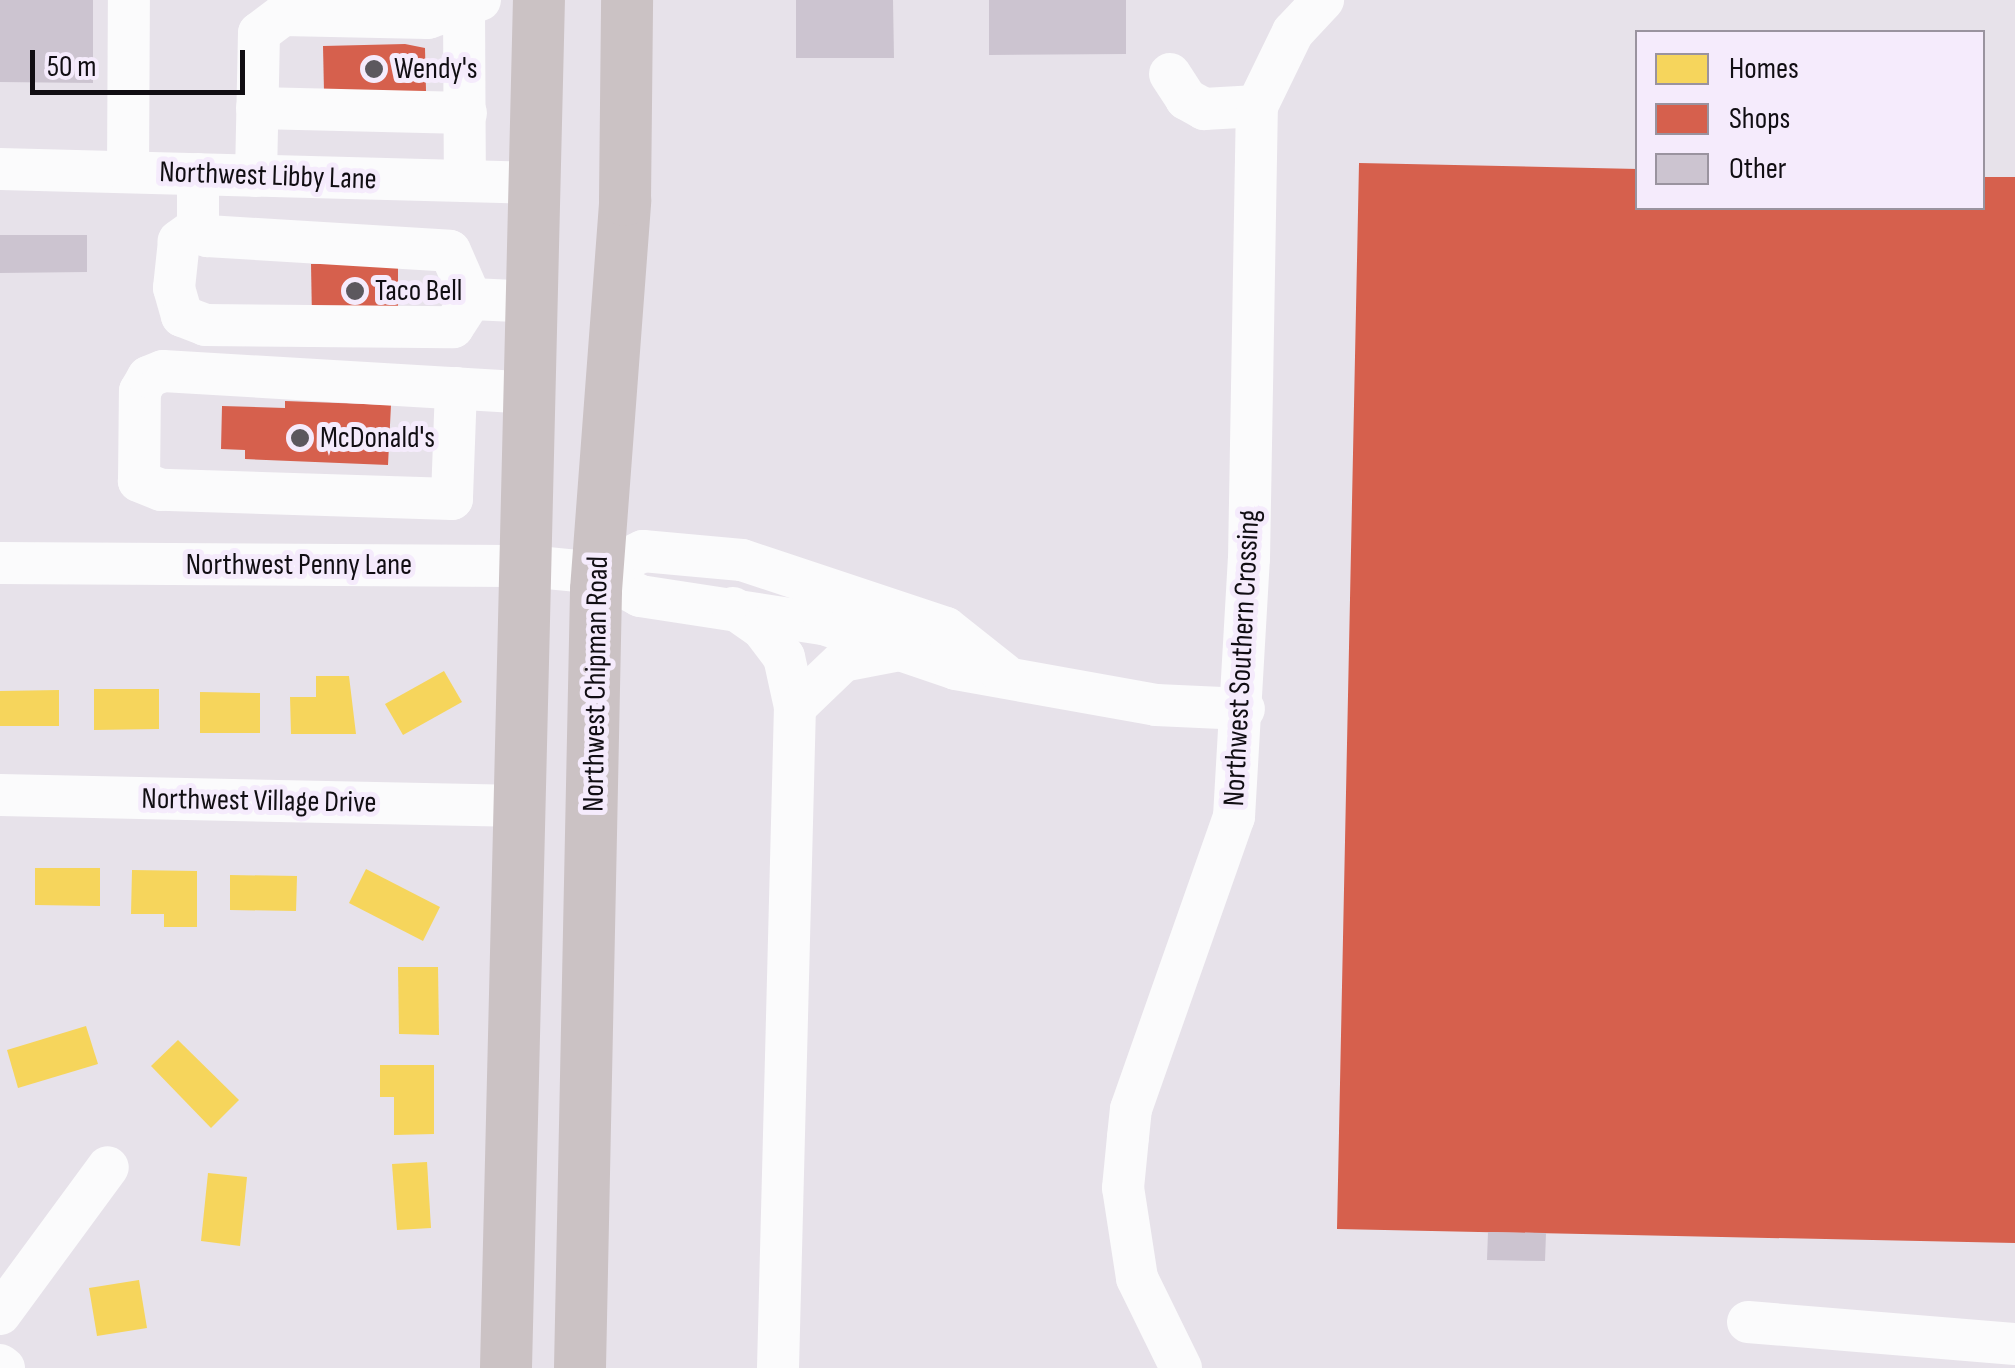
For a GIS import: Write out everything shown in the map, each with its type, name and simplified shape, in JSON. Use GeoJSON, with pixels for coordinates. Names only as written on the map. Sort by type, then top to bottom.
{"type":"FeatureCollection","features":[{"type":"Feature","properties":{"kind":"main road"},"geometry":{"type":"LineString","coordinates":[[506,1368],[539,0]]}},
{"type":"Feature","properties":{"kind":"main road","name":"Northwest Chipman Road"},"geometry":{"type":"LineString","coordinates":[[580,1368],[597,573],[625,200],[627,0]]}},
{"type":"Feature","properties":{"kind":"street"},"geometry":{"type":"LineString","coordinates":[[128,172],[129,0]]}},
{"type":"Feature","properties":{"kind":"street","name":"Northwest Southern Crossing"},"geometry":{"type":"LineString","coordinates":[[1181,1368],[1137,1278],[1123,1188],[1128,1137],[1132,1109],[1234,817],[1244,709],[1257,106],[1293,32],[1323,0]]}},
{"type":"Feature","properties":{"kind":"street"},"geometry":{"type":"LineString","coordinates":[[256,176],[259,33],[283,16],[428,18],[472,5],[465,181]]}},
{"type":"Feature","properties":{"kind":"street"},"geometry":{"type":"LineString","coordinates":[[1170,74],[1186,98],[1204,109],[1257,106]]}},
{"type":"Feature","properties":{"kind":"street"},"geometry":{"type":"LineString","coordinates":[[258,108],[466,113]]}},
{"type":"Feature","properties":{"kind":"street","name":"Northwest Libby Lane"},"geometry":{"type":"LineString","coordinates":[[0,169],[537,183]]}},
{"type":"Feature","properties":{"kind":"street"},"geometry":{"type":"LineString","coordinates":[[198,174],[198,227],[206,236],[241,241],[404,244],[450,251],[471,299]]}},
{"type":"Feature","properties":{"kind":"street"},"geometry":{"type":"LineString","coordinates":[[198,227],[179,241],[174,288],[182,316],[205,324],[453,327],[471,299]]}},
{"type":"Feature","properties":{"kind":"street"},"geometry":{"type":"LineString","coordinates":[[471,299],[534,302]]}},
{"type":"Feature","properties":{"kind":"street"},"geometry":{"type":"LineString","coordinates":[[456,388],[452,499],[161,490],[139,482],[140,392],[148,377],[163,371],[456,388],[532,393]]}},
{"type":"Feature","properties":{"kind":"street"},"geometry":{"type":"LineString","coordinates":[[312,565],[316,497]]}},
{"type":"Feature","properties":{"kind":"street"},"geometry":{"type":"LineString","coordinates":[[597,573],[643,551],[742,560],[946,628],[1008,676]]}},
{"type":"Feature","properties":{"kind":"street","name":"Northwest Penny Lane"},"geometry":{"type":"LineString","coordinates":[[0,564],[527,566],[597,573]]}},
{"type":"Feature","properties":{"kind":"street"},"geometry":{"type":"LineString","coordinates":[[597,573],[640,596],[824,624],[900,650],[1008,676],[1156,705],[1244,709]]}},
{"type":"Feature","properties":{"kind":"street"},"geometry":{"type":"LineString","coordinates":[[732,607],[773,641],[796,708],[778,1368]]}},
{"type":"Feature","properties":{"kind":"street"},"geometry":{"type":"LineString","coordinates":[[796,708],[844,661],[900,650]]}},
{"type":"Feature","properties":{"kind":"street","name":"Northwest Village Drive"},"geometry":{"type":"LineString","coordinates":[[0,795],[518,806]]}},
{"type":"Feature","properties":{"kind":"street"},"geometry":{"type":"LineString","coordinates":[[0,1314],[108,1167]]}},
{"type":"Feature","properties":{"kind":"street"},"geometry":{"type":"LineString","coordinates":[[1748,1322],[2015,1344]]}},
{"type":"Feature","properties":{"kind":"building: Homes"},"geometry":{"type":"Polygon","coordinates":[[[444,671],[462,702],[403,735],[385,704],[444,671]]]}},
{"type":"Feature","properties":{"kind":"building: Homes"},"geometry":{"type":"Polygon","coordinates":[[[316,676],[349,676],[356,734],[291,734],[290,697],[316,697],[316,676]]]}},
{"type":"Feature","properties":{"kind":"building: Homes"},"geometry":{"type":"Polygon","coordinates":[[[94,689],[159,689],[159,729],[94,730],[94,689]]]}},
{"type":"Feature","properties":{"kind":"building: Homes"},"geometry":{"type":"Polygon","coordinates":[[[59,690],[59,726],[0,726],[0,691],[59,690]]]}},
{"type":"Feature","properties":{"kind":"building: Homes"},"geometry":{"type":"Polygon","coordinates":[[[200,692],[260,693],[260,733],[200,733],[200,692]]]}},
{"type":"Feature","properties":{"kind":"building: Homes"},"geometry":{"type":"Polygon","coordinates":[[[35,868],[100,868],[100,906],[35,905],[35,868]]]}},
{"type":"Feature","properties":{"kind":"building: Homes"},"geometry":{"type":"Polygon","coordinates":[[[366,869],[440,907],[423,941],[349,903],[366,869]]]}},
{"type":"Feature","properties":{"kind":"building: Homes"},"geometry":{"type":"Polygon","coordinates":[[[132,870],[197,871],[197,927],[164,927],[164,914],[131,914],[132,870]]]}},
{"type":"Feature","properties":{"kind":"building: Homes"},"geometry":{"type":"Polygon","coordinates":[[[230,875],[297,876],[296,911],[230,910],[230,875]]]}},
{"type":"Feature","properties":{"kind":"building: Homes"},"geometry":{"type":"Polygon","coordinates":[[[398,967],[438,967],[439,1035],[399,1034],[398,967]]]}},
{"type":"Feature","properties":{"kind":"building: Homes"},"geometry":{"type":"Polygon","coordinates":[[[86,1026],[98,1064],[18,1088],[7,1050],[86,1026]]]}},
{"type":"Feature","properties":{"kind":"building: Homes"},"geometry":{"type":"Polygon","coordinates":[[[178,1040],[239,1100],[211,1128],[151,1066],[178,1040]]]}},
{"type":"Feature","properties":{"kind":"building: Homes"},"geometry":{"type":"Polygon","coordinates":[[[380,1065],[434,1065],[434,1134],[394,1135],[394,1097],[380,1097],[380,1065]]]}},
{"type":"Feature","properties":{"kind":"building: Homes"},"geometry":{"type":"Polygon","coordinates":[[[427,1162],[431,1228],[397,1230],[392,1164],[427,1162]]]}},
{"type":"Feature","properties":{"kind":"building: Homes"},"geometry":{"type":"Polygon","coordinates":[[[208,1173],[247,1177],[240,1246],[201,1241],[208,1173]]]}},
{"type":"Feature","properties":{"kind":"building: Homes"},"geometry":{"type":"Polygon","coordinates":[[[139,1280],[147,1328],[97,1336],[89,1288],[139,1280]]]}},
{"type":"Feature","properties":{"kind":"building: Shops","name":"Wendy's"},"geometry":{"type":"Polygon","coordinates":[[[405,44],[425,48],[426,91],[324,92],[323,46],[405,44]]]}},
{"type":"Feature","properties":{"kind":"building: Shops"},"geometry":{"type":"Polygon","coordinates":[[[1359,163],[1635,169],[1635,210],[1985,210],[1985,177],[2015,177],[2015,1243],[1337,1229],[1359,163]]]}},
{"type":"Feature","properties":{"kind":"building: Shops","name":"Taco Bell"},"geometry":{"type":"Polygon","coordinates":[[[311,264],[398,264],[398,318],[312,319],[311,264]]]}},
{"type":"Feature","properties":{"kind":"building: Shops"},"geometry":{"type":"Polygon","coordinates":[[[285,401],[391,405],[388,465],[245,459],[245,450],[221,449],[222,406],[285,408],[285,401]]]}},
{"type":"Feature","properties":{"kind":"building: Other"},"geometry":{"type":"Polygon","coordinates":[[[0,0],[93,0],[93,83],[0,82],[0,0]]]}},
{"type":"Feature","properties":{"kind":"building: Other"},"geometry":{"type":"Polygon","coordinates":[[[796,0],[893,0],[894,58],[796,58],[796,0]]]}},
{"type":"Feature","properties":{"kind":"building: Other"},"geometry":{"type":"Polygon","coordinates":[[[989,0],[1126,0],[1126,54],[989,55],[989,0]]]}},
{"type":"Feature","properties":{"kind":"building: Other"},"geometry":{"type":"Polygon","coordinates":[[[0,235],[87,235],[87,272],[0,273],[0,235]]]}},
{"type":"Feature","properties":{"kind":"building: Other"},"geometry":{"type":"Polygon","coordinates":[[[1488,1232],[1546,1233],[1545,1261],[1487,1260],[1488,1232]]]}},
{"type":"Feature","properties":{"kind":"place","name":"Wendy's"},"geometry":{"type":"Point","coordinates":[374,69]}},
{"type":"Feature","properties":{"kind":"place","name":"Taco Bell"},"geometry":{"type":"Point","coordinates":[355,291]}},
{"type":"Feature","properties":{"kind":"place","name":"McDonald's"},"geometry":{"type":"Point","coordinates":[300,438]}}]}
